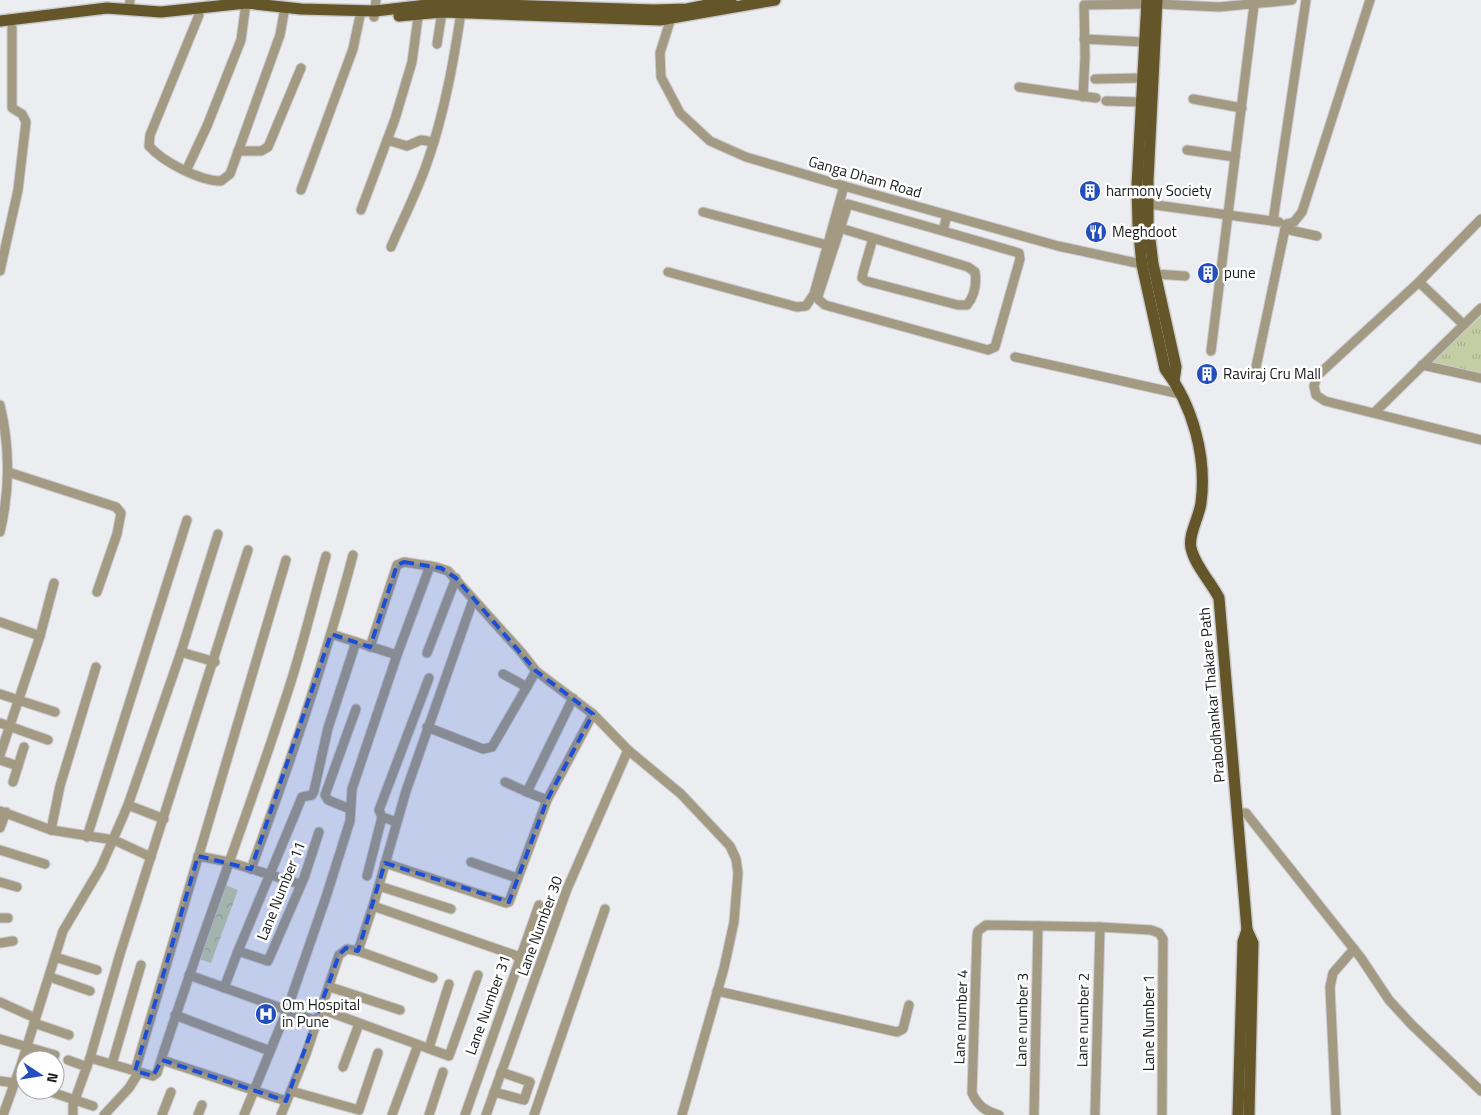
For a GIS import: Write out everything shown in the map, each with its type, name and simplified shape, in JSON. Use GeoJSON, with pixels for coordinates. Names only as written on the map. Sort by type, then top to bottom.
{"type":"FeatureCollection","features":[{"type":"Feature","properties":{"kind":"main road"},"geometry":{"type":"LineString","coordinates":[[672,14],[731,0]]}},
{"type":"Feature","properties":{"kind":"main road"},"geometry":{"type":"LineString","coordinates":[[0,29],[105,8],[129,8],[161,12],[212,6],[246,5],[361,13],[375,9],[462,8],[672,14],[775,0]]}},
{"type":"Feature","properties":{"kind":"main road","name":"Prabodhankar Thakare Path"},"geometry":{"type":"LineString","coordinates":[[1152,2],[1144,42],[1137,186],[1150,268],[1176,367],[1174,381],[1192,419],[1201,463],[1201,505],[1191,547],[1196,561],[1219,598],[1247,930],[1253,943],[1249,1115]]}},
{"type":"Feature","properties":{"kind":"main road","name":"Prabodhankar Thakare Path"},"geometry":{"type":"LineString","coordinates":[[1150,268],[1148,204],[1152,2]]}},
{"type":"Feature","properties":{"kind":"main road"},"geometry":{"type":"LineString","coordinates":[[129,8],[148,18],[174,18],[200,15],[212,6]]}},
{"type":"Feature","properties":{"kind":"main road"},"geometry":{"type":"LineString","coordinates":[[419,9],[442,12],[462,8]]}},
{"type":"Feature","properties":{"kind":"main road"},"geometry":{"type":"LineString","coordinates":[[0,21],[15,25]]}},
{"type":"Feature","properties":{"kind":"main road","name":"Prabodhankar Thakare Path"},"geometry":{"type":"LineString","coordinates":[[1238,1115],[1243,942],[1247,930]]}},
{"type":"Feature","properties":{"kind":"street"},"geometry":{"type":"LineString","coordinates":[[1083,97],[1084,5],[1152,2],[1219,7],[1292,0]]}},
{"type":"Feature","properties":{"kind":"street"},"geometry":{"type":"LineString","coordinates":[[1273,221],[1306,0]]}},
{"type":"Feature","properties":{"kind":"street"},"geometry":{"type":"LineString","coordinates":[[1286,226],[1294,222],[1302,212],[1370,0]]}},
{"type":"Feature","properties":{"kind":"street"},"geometry":{"type":"LineString","coordinates":[[186,170],[207,126],[241,40],[246,5]]}},
{"type":"Feature","properties":{"kind":"street"},"geometry":{"type":"LineString","coordinates":[[1210,351],[1254,5]]}},
{"type":"Feature","properties":{"kind":"street"},"geometry":{"type":"LineString","coordinates":[[391,247],[427,165],[434,142],[448,90],[462,8]]}},
{"type":"Feature","properties":{"kind":"street"},"geometry":{"type":"LineString","coordinates":[[200,15],[150,135],[149,146],[156,154],[200,178],[221,181],[230,174],[280,35],[285,9]]}},
{"type":"Feature","properties":{"kind":"street"},"geometry":{"type":"LineString","coordinates":[[361,210],[387,140],[412,62],[419,9]]}},
{"type":"Feature","properties":{"kind":"street"},"geometry":{"type":"LineString","coordinates":[[437,44],[442,12]]}},
{"type":"Feature","properties":{"kind":"street"},"geometry":{"type":"LineString","coordinates":[[301,190],[353,49],[361,13]]}},
{"type":"Feature","properties":{"kind":"street","name":"Ganga Dham Road"},"geometry":{"type":"LineString","coordinates":[[672,14],[660,52],[661,78],[680,112],[696,130],[710,141],[727,150],[844,186],[1058,246],[1184,276]]}},
{"type":"Feature","properties":{"kind":"street"},"geometry":{"type":"LineString","coordinates":[[0,271],[18,190],[26,122],[22,114],[12,108],[15,25]]}},
{"type":"Feature","properties":{"kind":"street"},"geometry":{"type":"LineString","coordinates":[[1084,39],[1144,42]]}},
{"type":"Feature","properties":{"kind":"street"},"geometry":{"type":"LineString","coordinates":[[238,151],[261,151],[268,147],[301,68]]}},
{"type":"Feature","properties":{"kind":"street"},"geometry":{"type":"LineString","coordinates":[[1095,79],[1142,78]]}},
{"type":"Feature","properties":{"kind":"street"},"geometry":{"type":"LineString","coordinates":[[1019,87],[1096,98]]}},
{"type":"Feature","properties":{"kind":"street"},"geometry":{"type":"LineString","coordinates":[[1193,99],[1242,108]]}},
{"type":"Feature","properties":{"kind":"street"},"geometry":{"type":"LineString","coordinates":[[1106,101],[1141,102]]}},
{"type":"Feature","properties":{"kind":"street"},"geometry":{"type":"LineString","coordinates":[[387,140],[407,146],[421,140],[434,142]]}},
{"type":"Feature","properties":{"kind":"street"},"geometry":{"type":"LineString","coordinates":[[1187,150],[1235,157]]}},
{"type":"Feature","properties":{"kind":"street"},"geometry":{"type":"LineString","coordinates":[[668,272],[797,307],[806,306],[814,294],[844,186]]}},
{"type":"Feature","properties":{"kind":"street"},"geometry":{"type":"LineString","coordinates":[[848,204],[943,231],[1019,253],[1020,259],[995,347],[988,350],[825,305],[819,300],[818,296],[848,204]]}},
{"type":"Feature","properties":{"kind":"street"},"geometry":{"type":"LineString","coordinates":[[1148,204],[1228,213],[1273,221],[1317,236]]}},
{"type":"Feature","properties":{"kind":"street"},"geometry":{"type":"LineString","coordinates":[[703,212],[828,245]]}},
{"type":"Feature","properties":{"kind":"street"},"geometry":{"type":"LineString","coordinates":[[943,231],[947,215]]}},
{"type":"Feature","properties":{"kind":"street"},"geometry":{"type":"LineString","coordinates":[[1481,219],[1419,282],[1317,376],[1314,386],[1316,395],[1326,401],[1481,440]]}},
{"type":"Feature","properties":{"kind":"street"},"geometry":{"type":"LineString","coordinates":[[1255,372],[1286,226]]}},
{"type":"Feature","properties":{"kind":"street"},"geometry":{"type":"LineString","coordinates":[[840,228],[968,267],[975,272],[976,283],[972,298],[967,305],[958,305],[866,281],[862,278],[862,273],[872,238]]}},
{"type":"Feature","properties":{"kind":"street"},"geometry":{"type":"LineString","coordinates":[[1419,282],[1464,325]]}},
{"type":"Feature","properties":{"kind":"street"},"geometry":{"type":"LineString","coordinates":[[1375,412],[1481,308]]}},
{"type":"Feature","properties":{"kind":"street"},"geometry":{"type":"LineString","coordinates":[[1015,357],[1180,394]]}},
{"type":"Feature","properties":{"kind":"street"},"geometry":{"type":"LineString","coordinates":[[1422,365],[1481,378]]}},
{"type":"Feature","properties":{"kind":"street"},"geometry":{"type":"LineString","coordinates":[[0,405],[5,427],[8,472],[7,497],[0,532]]}},
{"type":"Feature","properties":{"kind":"street"},"geometry":{"type":"LineString","coordinates":[[8,472],[116,507],[121,513],[117,534],[97,592]]}},
{"type":"Feature","properties":{"kind":"street"},"geometry":{"type":"LineString","coordinates":[[87,838],[187,520]]}},
{"type":"Feature","properties":{"kind":"street"},"geometry":{"type":"LineString","coordinates":[[25,1050],[50,977],[63,931],[101,867],[128,805],[181,652],[218,534]]}},
{"type":"Feature","properties":{"kind":"street"},"geometry":{"type":"LineString","coordinates":[[73,1115],[75,1099],[90,1058],[248,550]]}},
{"type":"Feature","properties":{"kind":"street"},"geometry":{"type":"LineString","coordinates":[[251,869],[287,773],[331,634],[352,555]]}},
{"type":"Feature","properties":{"kind":"street"},"geometry":{"type":"LineString","coordinates":[[90,1058],[152,1076],[158,1073],[175,1015],[287,693],[326,556]]}},
{"type":"Feature","properties":{"kind":"street"},"geometry":{"type":"LineString","coordinates":[[104,1115],[129,1088],[137,1072],[198,856],[286,560]]}},
{"type":"Feature","properties":{"kind":"street"},"geometry":{"type":"LineString","coordinates":[[370,647],[397,565],[404,562],[446,569],[456,578],[472,600],[522,653],[536,671],[593,714],[628,750],[681,794],[730,846],[736,859],[738,873],[734,922],[717,991],[682,1115]]}},
{"type":"Feature","properties":{"kind":"street"},"geometry":{"type":"LineString","coordinates":[[244,1115],[287,1010],[350,821],[352,789],[397,655],[430,566]]}},
{"type":"Feature","properties":{"kind":"street"},"geometry":{"type":"LineString","coordinates":[[427,653],[456,578]]}},
{"type":"Feature","properties":{"kind":"street"},"geometry":{"type":"LineString","coordinates":[[0,755],[40,636],[54,583]]}},
{"type":"Feature","properties":{"kind":"street"},"geometry":{"type":"LineString","coordinates":[[358,951],[397,822],[472,600]]}},
{"type":"Feature","properties":{"kind":"street"},"geometry":{"type":"LineString","coordinates":[[0,622],[40,636]]}},
{"type":"Feature","properties":{"kind":"street"},"geometry":{"type":"LineString","coordinates":[[331,634],[397,655]]}},
{"type":"Feature","properties":{"kind":"street"},"geometry":{"type":"LineString","coordinates":[[224,988],[302,797],[316,793],[328,728],[356,642]]}},
{"type":"Feature","properties":{"kind":"street"},"geometry":{"type":"LineString","coordinates":[[181,652],[214,662]]}},
{"type":"Feature","properties":{"kind":"street"},"geometry":{"type":"LineString","coordinates":[[51,830],[60,786],[96,667]]}},
{"type":"Feature","properties":{"kind":"street"},"geometry":{"type":"LineString","coordinates":[[428,727],[483,749],[492,747],[536,671]]}},
{"type":"Feature","properties":{"kind":"street"},"geometry":{"type":"LineString","coordinates":[[503,674],[527,687]]}},
{"type":"Feature","properties":{"kind":"street"},"geometry":{"type":"LineString","coordinates":[[397,822],[382,817],[379,814],[429,678]]}},
{"type":"Feature","properties":{"kind":"street"},"geometry":{"type":"LineString","coordinates":[[0,694],[55,712]]}},
{"type":"Feature","properties":{"kind":"street"},"geometry":{"type":"LineString","coordinates":[[527,792],[572,698]]}},
{"type":"Feature","properties":{"kind":"street"},"geometry":{"type":"LineString","coordinates":[[350,809],[328,800],[326,795],[356,709]]}},
{"type":"Feature","properties":{"kind":"street"},"geometry":{"type":"LineString","coordinates":[[385,864],[506,903],[509,902],[547,800],[593,714]]}},
{"type":"Feature","properties":{"kind":"street"},"geometry":{"type":"LineString","coordinates":[[0,723],[48,740]]}},
{"type":"Feature","properties":{"kind":"street"},"geometry":{"type":"LineString","coordinates":[[13,782],[24,747]]}},
{"type":"Feature","properties":{"kind":"street","name":"Lane Number 30"},"geometry":{"type":"LineString","coordinates":[[486,1115],[567,889],[628,750]]}},
{"type":"Feature","properties":{"kind":"street"},"geometry":{"type":"LineString","coordinates":[[0,760],[18,766]]}},
{"type":"Feature","properties":{"kind":"street"},"geometry":{"type":"LineString","coordinates":[[505,782],[547,800]]}},
{"type":"Feature","properties":{"kind":"street"},"geometry":{"type":"LineString","coordinates":[[128,805],[164,819]]}},
{"type":"Feature","properties":{"kind":"street"},"geometry":{"type":"LineString","coordinates":[[0,828],[3,812],[51,830],[87,838],[114,840],[151,857]]}},
{"type":"Feature","properties":{"kind":"street"},"geometry":{"type":"LineString","coordinates":[[1238,813],[1246,813],[1354,949],[1389,1000],[1411,1024],[1481,1091]]}},
{"type":"Feature","properties":{"kind":"street"},"geometry":{"type":"LineString","coordinates":[[367,876],[382,817]]}},
{"type":"Feature","properties":{"kind":"street","name":"Lane Number 11"},"geometry":{"type":"LineString","coordinates":[[238,951],[268,961],[319,832]]}},
{"type":"Feature","properties":{"kind":"street"},"geometry":{"type":"LineString","coordinates":[[0,850],[45,864]]}},
{"type":"Feature","properties":{"kind":"street"},"geometry":{"type":"LineString","coordinates":[[198,856],[229,862],[300,884]]}},
{"type":"Feature","properties":{"kind":"street"},"geometry":{"type":"LineString","coordinates":[[471,862],[518,878]]}},
{"type":"Feature","properties":{"kind":"street"},"geometry":{"type":"LineString","coordinates":[[0,882],[17,887]]}},
{"type":"Feature","properties":{"kind":"street"},"geometry":{"type":"LineString","coordinates":[[379,886],[451,909]]}},
{"type":"Feature","properties":{"kind":"street","name":"Lane Number 31"},"geometry":{"type":"LineString","coordinates":[[465,1115],[539,905]]}},
{"type":"Feature","properties":{"kind":"street"},"geometry":{"type":"LineString","coordinates":[[373,906],[520,957]]}},
{"type":"Feature","properties":{"kind":"street"},"geometry":{"type":"LineString","coordinates":[[534,1115],[605,909]]}},
{"type":"Feature","properties":{"kind":"street","name":"Lane number 4"},"geometry":{"type":"LineString","coordinates":[[999,1115],[987,1111],[977,1104],[972,1093],[978,930],[986,925],[1038,926]]}},
{"type":"Feature","properties":{"kind":"street"},"geometry":{"type":"LineString","coordinates":[[1038,926],[1100,927]]}},
{"type":"Feature","properties":{"kind":"street","name":"Lane number 3"},"geometry":{"type":"LineString","coordinates":[[1034,1115],[1038,926]]}},
{"type":"Feature","properties":{"kind":"street","name":"Lane Number 1"},"geometry":{"type":"LineString","coordinates":[[1100,927],[1151,930],[1159,933],[1163,939],[1162,1115]]}},
{"type":"Feature","properties":{"kind":"street","name":"Lane number 2"},"geometry":{"type":"LineString","coordinates":[[1095,1115],[1100,927]]}},
{"type":"Feature","properties":{"kind":"street"},"geometry":{"type":"LineString","coordinates":[[0,943],[13,941]]}},
{"type":"Feature","properties":{"kind":"street"},"geometry":{"type":"LineString","coordinates":[[281,1115],[330,987],[338,955],[347,949],[358,951],[433,978]]}},
{"type":"Feature","properties":{"kind":"street"},"geometry":{"type":"LineString","coordinates":[[1336,1115],[1330,987],[1333,973],[1354,949]]}},
{"type":"Feature","properties":{"kind":"street"},"geometry":{"type":"LineString","coordinates":[[55,958],[97,970]]}},
{"type":"Feature","properties":{"kind":"street"},"geometry":{"type":"LineString","coordinates":[[112,1064],[141,965]]}},
{"type":"Feature","properties":{"kind":"street"},"geometry":{"type":"LineString","coordinates":[[189,975],[317,1021]]}},
{"type":"Feature","properties":{"kind":"street"},"geometry":{"type":"LineString","coordinates":[[321,1009],[449,1056],[478,975]]}},
{"type":"Feature","properties":{"kind":"street"},"geometry":{"type":"LineString","coordinates":[[50,977],[90,991]]}},
{"type":"Feature","properties":{"kind":"street"},"geometry":{"type":"LineString","coordinates":[[429,1048],[449,984]]}},
{"type":"Feature","properties":{"kind":"street"},"geometry":{"type":"LineString","coordinates":[[330,987],[400,1010]]}},
{"type":"Feature","properties":{"kind":"street"},"geometry":{"type":"LineString","coordinates":[[717,991],[897,1032],[903,1029],[909,1005]]}},
{"type":"Feature","properties":{"kind":"street"},"geometry":{"type":"LineString","coordinates":[[0,1002],[69,1036]]}},
{"type":"Feature","properties":{"kind":"street"},"geometry":{"type":"LineString","coordinates":[[175,1015],[270,1051]]}},
{"type":"Feature","properties":{"kind":"street"},"geometry":{"type":"LineString","coordinates":[[343,1067],[359,1024]]}},
{"type":"Feature","properties":{"kind":"street"},"geometry":{"type":"LineString","coordinates":[[0,1039],[39,1050]]}},
{"type":"Feature","properties":{"kind":"street"},"geometry":{"type":"LineString","coordinates":[[392,1115],[418,1045]]}},
{"type":"Feature","properties":{"kind":"street"},"geometry":{"type":"LineString","coordinates":[[291,1092],[358,1113],[378,1053]]}},
{"type":"Feature","properties":{"kind":"street"},"geometry":{"type":"LineString","coordinates":[[68,1060],[87,1067]]}},
{"type":"Feature","properties":{"kind":"street"},"geometry":{"type":"LineString","coordinates":[[162,1060],[286,1101]]}},
{"type":"Feature","properties":{"kind":"street"},"geometry":{"type":"LineString","coordinates":[[429,1115],[443,1072]]}},
{"type":"Feature","properties":{"kind":"street"},"geometry":{"type":"LineString","coordinates":[[494,1092],[524,1100],[530,1082],[501,1072]]}},
{"type":"Feature","properties":{"kind":"street"},"geometry":{"type":"LineString","coordinates":[[0,1080],[15,1083],[3,1115]]}},
{"type":"Feature","properties":{"kind":"street"},"geometry":{"type":"LineString","coordinates":[[532,1084],[542,1088]]}},
{"type":"Feature","properties":{"kind":"street"},"geometry":{"type":"LineString","coordinates":[[162,1115],[171,1092]]}},
{"type":"Feature","properties":{"kind":"street"},"geometry":{"type":"LineString","coordinates":[[65,1096],[92,1106]]}},
{"type":"Feature","properties":{"kind":"street"},"geometry":{"type":"LineString","coordinates":[[198,1115],[202,1105]]}},
{"type":"Feature","properties":{"kind":"highlighted area"},"geometry":{"type":"Polygon","coordinates":[[[404,562],[441,568],[456,578],[536,671],[593,714],[547,800],[509,902],[385,863],[358,951],[346,948],[339,955],[286,1101],[162,1060],[153,1076],[135,1071],[198,856],[251,869],[331,634],[370,647],[397,565],[404,562]]]}},
{"type":"Feature","properties":{"kind":"green space"},"geometry":{"type":"Polygon","coordinates":[[[1481,316],[1481,374],[1432,362],[1481,316]]]}},
{"type":"Feature","properties":{"kind":"green space"},"geometry":{"type":"Polygon","coordinates":[[[223,884],[238,890],[211,963],[196,958],[223,884]]]}},
{"type":"Feature","properties":{"kind":"place","name":"harmony Society"},"geometry":{"type":"Point","coordinates":[1090,191]}},
{"type":"Feature","properties":{"kind":"place","name":"Meghdoot"},"geometry":{"type":"Point","coordinates":[1096,232]}},
{"type":"Feature","properties":{"kind":"place","name":"pune"},"geometry":{"type":"Point","coordinates":[1208,273]}},
{"type":"Feature","properties":{"kind":"place","name":"Raviraj Cru Mall"},"geometry":{"type":"Point","coordinates":[1207,374]}},
{"type":"Feature","properties":{"kind":"place","name":"Om Hospital in Pune"},"geometry":{"type":"Point","coordinates":[266,1014]}}]}
